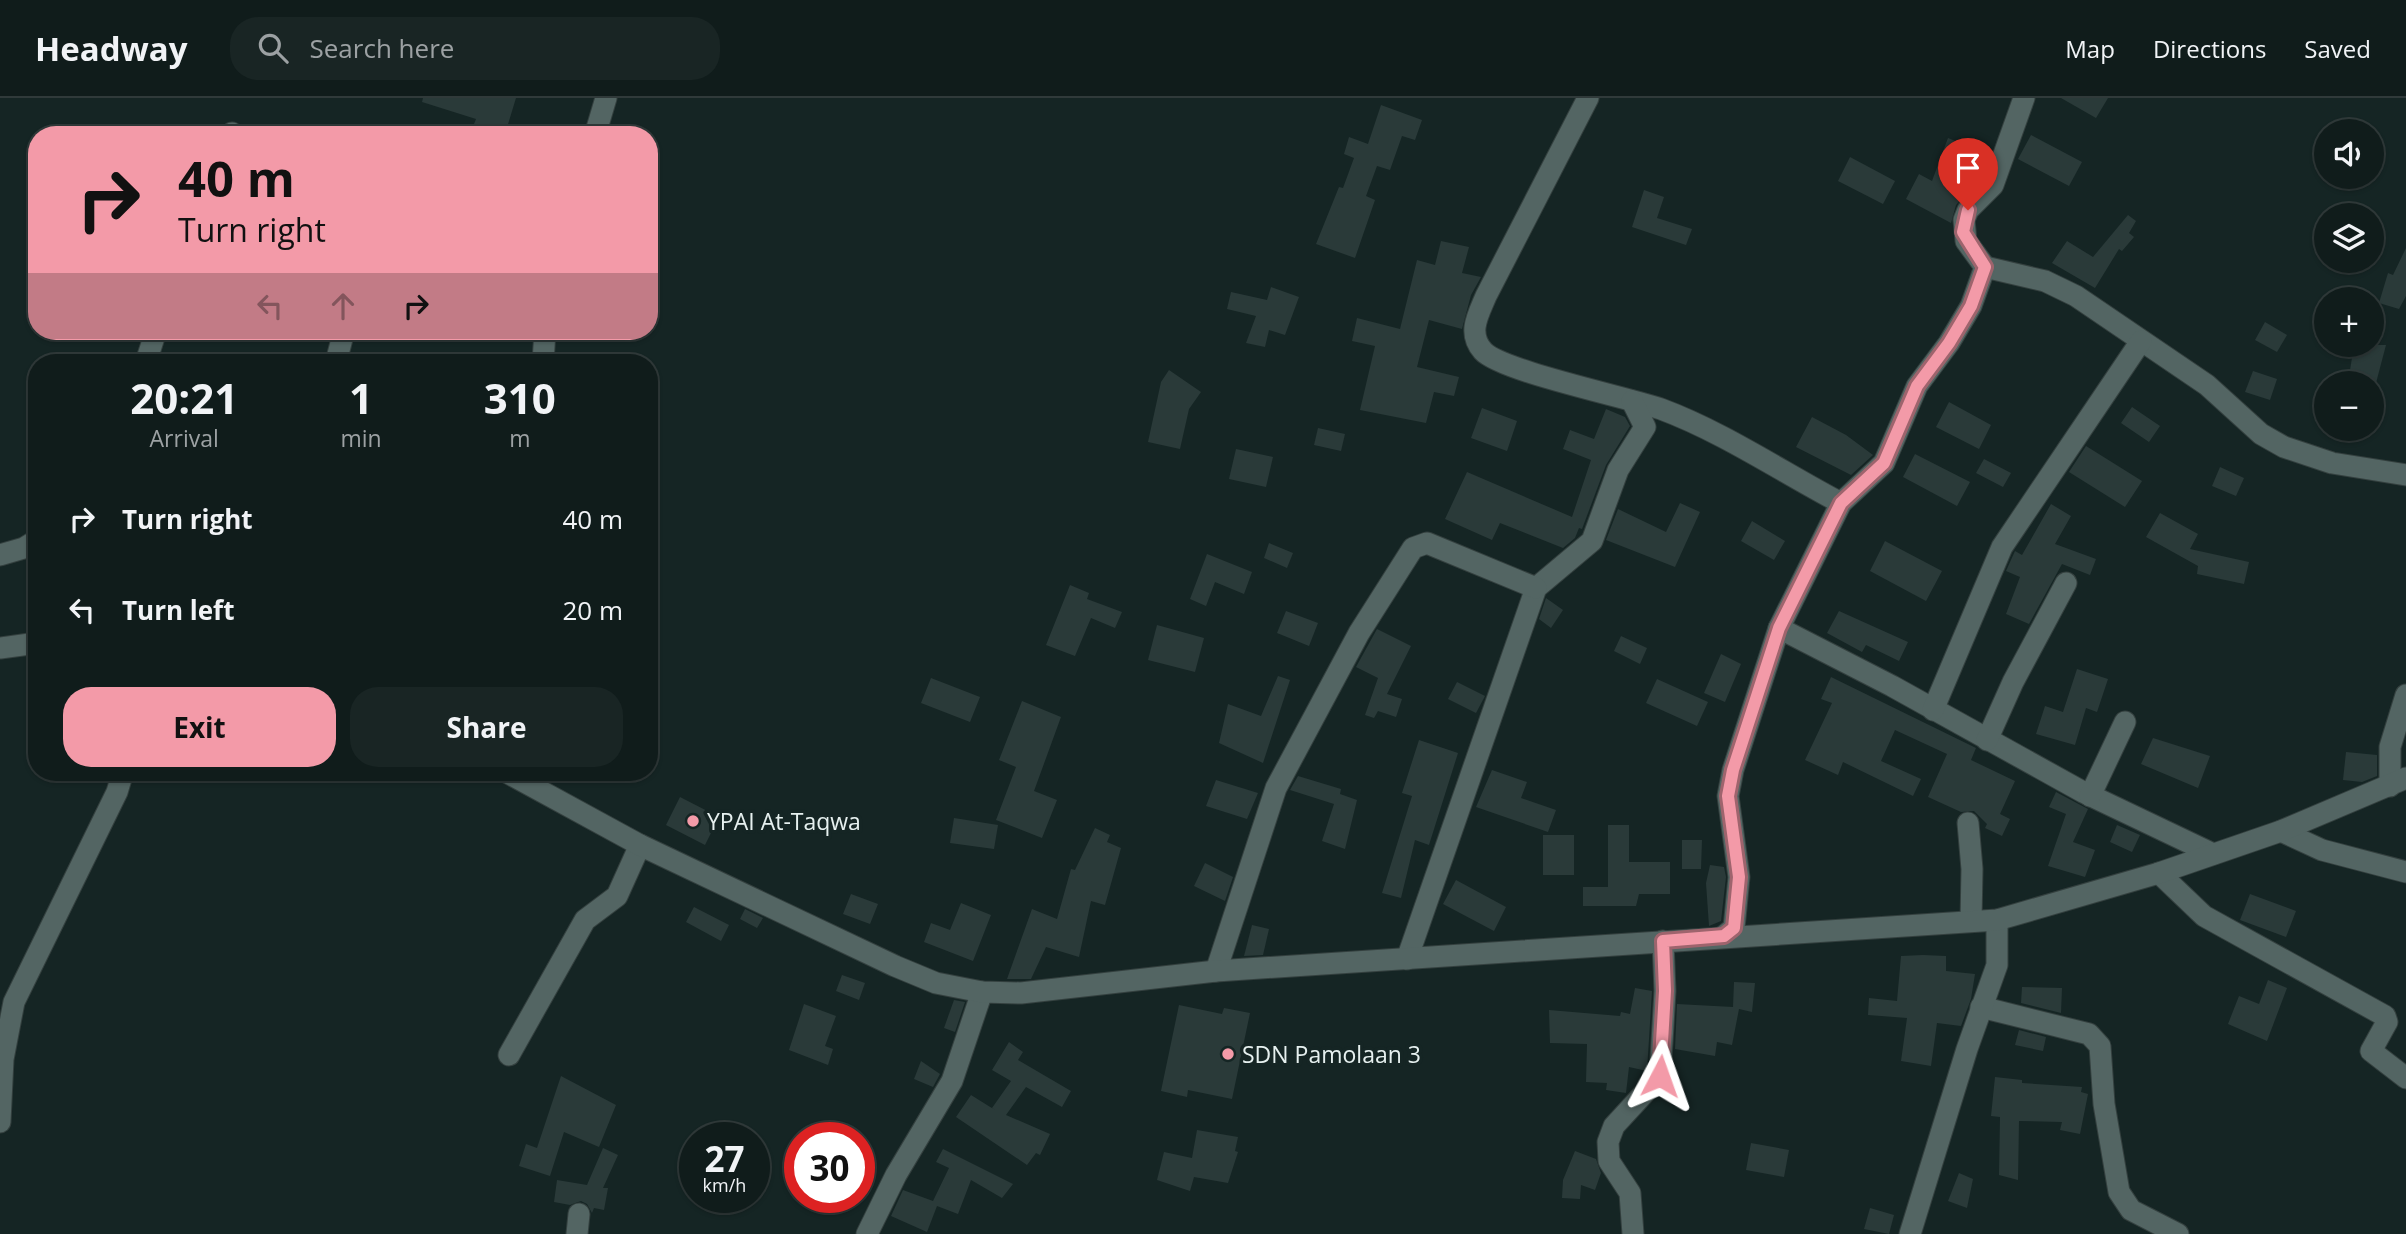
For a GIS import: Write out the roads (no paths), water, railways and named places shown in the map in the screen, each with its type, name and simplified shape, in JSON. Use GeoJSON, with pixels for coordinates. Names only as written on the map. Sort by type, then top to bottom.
{"type":"FeatureCollection","features":[{"type":"Feature","properties":{"kind":"street"},"geometry":{"type":"LineString","coordinates":[[598,126],[606,98]]}},
{"type":"Feature","properties":{"kind":"street"},"geometry":{"type":"LineString","coordinates":[[1588,98],[1486,296],[1474,333],[1485,353],[1514,366],[1661,409],[1841,503]]}},
{"type":"Feature","properties":{"kind":"street"},"geometry":{"type":"LineString","coordinates":[[2024,98],[1993,185],[1968,210],[1964,220],[1966,241],[1985,267],[2022,274],[2062,288],[2089,303],[2207,385],[2261,434],[2284,447],[2332,463],[2406,475]]}},
{"type":"Feature","properties":{"kind":"street"},"geometry":{"type":"LineString","coordinates":[[1724,936],[1734,928],[1739,877],[1728,796],[1733,770],[1779,628],[1841,503],[1884,463],[1917,386],[1949,343],[1971,306],[1985,267]]}},
{"type":"Feature","properties":{"kind":"street"},"geometry":{"type":"LineString","coordinates":[[1933,710],[2002,547],[2141,341]]}},
{"type":"Feature","properties":{"kind":"street"},"geometry":{"type":"LineString","coordinates":[[1407,959],[1536,588],[1592,541],[1618,470],[1645,427],[1632,401]]}},
{"type":"Feature","properties":{"kind":"street"},"geometry":{"type":"LineString","coordinates":[[1216,971],[1276,789],[1359,633],[1413,548],[1427,542],[1536,588]]}},
{"type":"Feature","properties":{"kind":"street"},"geometry":{"type":"LineString","coordinates":[[0,555],[28,546]]}},
{"type":"Feature","properties":{"kind":"street"},"geometry":{"type":"LineString","coordinates":[[1987,740],[2013,682],[2066,583]]}},
{"type":"Feature","properties":{"kind":"street"},"geometry":{"type":"LineString","coordinates":[[1779,628],[2090,796],[2213,854]]}},
{"type":"Feature","properties":{"kind":"street"},"geometry":{"type":"LineString","coordinates":[[0,648],[28,644]]}},
{"type":"Feature","properties":{"kind":"street"},"geometry":{"type":"LineString","coordinates":[[523,781],[640,845],[936,983],[982,992],[1059,990],[1216,971],[1997,920],[2159,873],[2281,831],[2398,782],[2390,747],[2406,695]]}},
{"type":"Feature","properties":{"kind":"street"},"geometry":{"type":"LineString","coordinates":[[2090,796],[2125,722]]}},
{"type":"Feature","properties":{"kind":"street"},"geometry":{"type":"LineString","coordinates":[[0,1122],[3,1059],[14,1002],[120,781]]}},
{"type":"Feature","properties":{"kind":"street"},"geometry":{"type":"LineString","coordinates":[[1968,823],[1972,869],[1971,921]]}},
{"type":"Feature","properties":{"kind":"street"},"geometry":{"type":"LineString","coordinates":[[2281,831],[2322,850],[2406,872]]}},
{"type":"Feature","properties":{"kind":"street"},"geometry":{"type":"LineString","coordinates":[[509,1055],[585,920],[617,896],[640,845]]}},
{"type":"Feature","properties":{"kind":"street"},"geometry":{"type":"LineString","coordinates":[[2159,873],[2204,916],[2385,1016],[2387,1022],[2371,1051],[2406,1078]]}},
{"type":"Feature","properties":{"kind":"street"},"geometry":{"type":"LineString","coordinates":[[1910,1234],[1981,1007],[1997,965],[1997,920]]}},
{"type":"Feature","properties":{"kind":"street"},"geometry":{"type":"LineString","coordinates":[[1633,1234],[1630,1194],[1609,1161],[1608,1142],[1614,1125],[1660,1076],[1665,991],[1663,941]]}},
{"type":"Feature","properties":{"kind":"street"},"geometry":{"type":"LineString","coordinates":[[867,1234],[896,1175],[952,1081],[982,992]]}},
{"type":"Feature","properties":{"kind":"street"},"geometry":{"type":"LineString","coordinates":[[1981,1007],[2089,1034],[2100,1046],[2104,1104],[2119,1192],[2131,1210],[2178,1234]]}},
{"type":"Feature","properties":{"kind":"place","name":"YPAI At-Taqwa"},"geometry":{"type":"Point","coordinates":[693,821]}},
{"type":"Feature","properties":{"kind":"place","name":"SDN Pamolaan 3"},"geometry":{"type":"Point","coordinates":[1228,1054]}}]}
